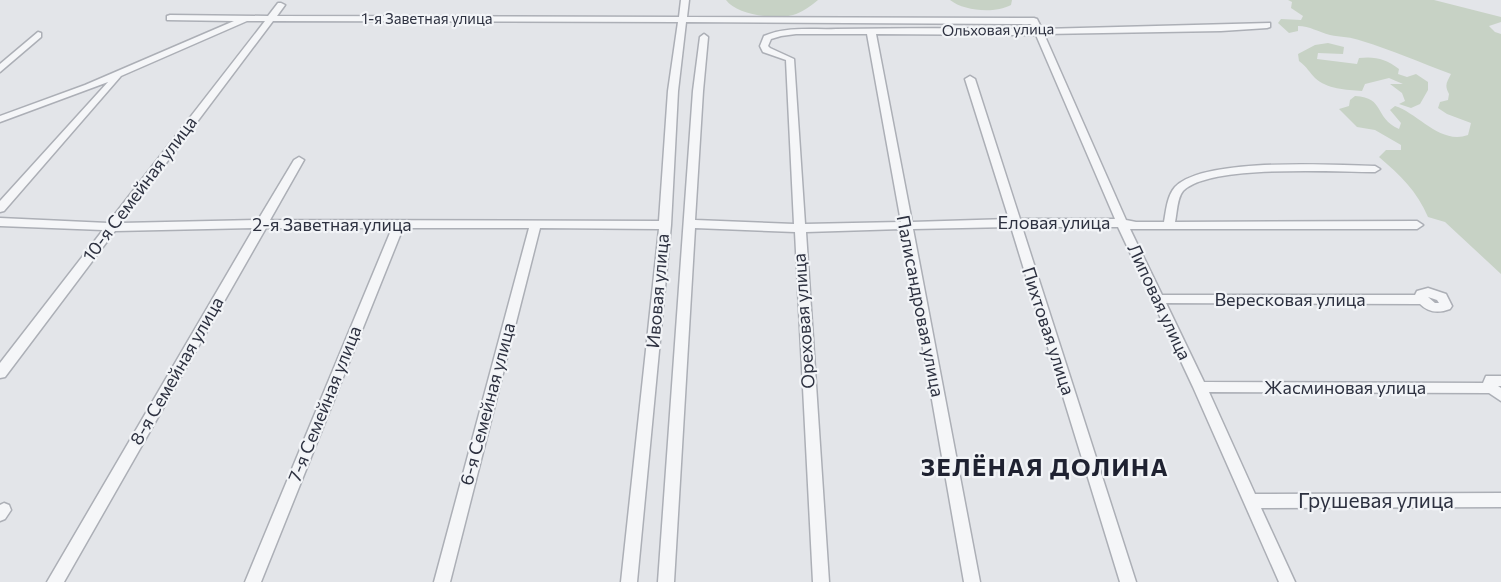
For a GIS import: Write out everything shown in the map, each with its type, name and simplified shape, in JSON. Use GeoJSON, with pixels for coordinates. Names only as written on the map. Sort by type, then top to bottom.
{"type":"FeatureCollection","features":[{"type":"Feature","properties":{"kind":"street"},"geometry":{"type":"LineString","coordinates":[[0,119],[120,73],[292,0]]}},
{"type":"Feature","properties":{"kind":"street","name":"Ивовая улица"},"geometry":{"type":"LineString","coordinates":[[629,582],[664,225],[674,91],[685,0]]}},
{"type":"Feature","properties":{"kind":"street","name":"10-я Семейная улица"},"geometry":{"type":"LineString","coordinates":[[0,373],[281,4]]}},
{"type":"Feature","properties":{"kind":"street","name":"1-я Заветная улица"},"geometry":{"type":"LineString","coordinates":[[170,18],[1036,26]]}},
{"type":"Feature","properties":{"kind":"street","name":"Ольховая улица"},"geometry":{"type":"LineString","coordinates":[[790,60],[768,51],[764,46],[768,38],[794,33],[871,30],[1036,26],[1048,30],[1221,28],[1267,25]]}},
{"type":"Feature","properties":{"kind":"street","name":"Липовая улица"},"geometry":{"type":"LineString","coordinates":[[1036,26],[1122,223],[1200,387],[1287,582]]}},
{"type":"Feature","properties":{"kind":"street","name":"Палисандровая улица"},"geometry":{"type":"LineString","coordinates":[[871,30],[972,582]]}},
{"type":"Feature","properties":{"kind":"street"},"geometry":{"type":"LineString","coordinates":[[0,69],[38,34]]}},
{"type":"Feature","properties":{"kind":"street","name":"Ивовая улица"},"geometry":{"type":"LineString","coordinates":[[666,582],[698,91],[704,37]]}},
{"type":"Feature","properties":{"kind":"street","name":"Ореховая улица"},"geometry":{"type":"LineString","coordinates":[[790,60],[821,582]]}},
{"type":"Feature","properties":{"kind":"street"},"geometry":{"type":"LineString","coordinates":[[0,208],[120,73]]}},
{"type":"Feature","properties":{"kind":"street","name":"Пихтовая улица"},"geometry":{"type":"LineString","coordinates":[[970,79],[1128,582]]}},
{"type":"Feature","properties":{"kind":"street","name":"8-я Семейная улица"},"geometry":{"type":"LineString","coordinates":[[55,582],[299,160]]}},
{"type":"Feature","properties":{"kind":"street"},"geometry":{"type":"LineString","coordinates":[[1168,226],[1178,190],[1184,183],[1204,177],[1245,170],[1375,169]]}},
{"type":"Feature","properties":{"kind":"street","name":"2-я Заветная улица"},"geometry":{"type":"LineString","coordinates":[[0,222],[111,227],[262,224],[664,225]]}},
{"type":"Feature","properties":{"kind":"street","name":"Еловая улица"},"geometry":{"type":"LineString","coordinates":[[691,224],[799,228],[1014,223],[1122,223],[1136,226],[1417,225]]}},
{"type":"Feature","properties":{"kind":"street","name":"7-я Семейная улица"},"geometry":{"type":"LineString","coordinates":[[253,582],[398,226]]}},
{"type":"Feature","properties":{"kind":"street","name":"6-я Семейная улица"},"geometry":{"type":"LineString","coordinates":[[442,582],[535,226]]}},
{"type":"Feature","properties":{"kind":"street","name":"Вересковая улица"},"geometry":{"type":"LineString","coordinates":[[1158,299],[1423,300]]}},
{"type":"Feature","properties":{"kind":"street","name":"Жасминовая улица"},"geometry":{"type":"LineString","coordinates":[[1200,387],[1497,388]]}},
{"type":"Feature","properties":{"kind":"street","name":"Грушевая улица"},"geometry":{"type":"LineString","coordinates":[[1250,501],[1501,500]]}},
{"type":"Feature","properties":{"kind":"shaded area"},"geometry":{"type":"Polygon","coordinates":[[[726,0],[818,0],[796,14],[776,17],[747,13],[726,0]]]}},
{"type":"Feature","properties":{"kind":"shaded area"},"geometry":{"type":"Polygon","coordinates":[[[950,0],[1012,0],[1011,5],[1004,8],[979,10],[963,7],[950,0]]]}},
{"type":"Feature","properties":{"kind":"shaded area"},"geometry":{"type":"Polygon","coordinates":[[[1288,0],[1434,0],[1501,17],[1501,22],[1489,26],[1501,34],[1501,274],[1445,222],[1428,217],[1419,199],[1407,184],[1379,157],[1386,150],[1401,150],[1401,145],[1375,130],[1357,127],[1339,109],[1349,106],[1350,100],[1355,96],[1365,98],[1376,104],[1386,119],[1399,129],[1401,123],[1390,110],[1395,106],[1448,136],[1468,135],[1471,123],[1438,108],[1440,102],[1448,100],[1447,84],[1451,74],[1354,39],[1330,35],[1302,26],[1298,26],[1298,31],[1289,33],[1278,23],[1281,19],[1301,20],[1303,16],[1291,8],[1292,2],[1288,0]]]}},
{"type":"Feature","properties":{"kind":"shaded area"},"geometry":{"type":"Polygon","coordinates":[[[1328,43],[1344,47],[1343,54],[1318,53],[1317,59],[1357,64],[1359,58],[1380,59],[1399,69],[1398,74],[1407,77],[1416,74],[1428,82],[1428,90],[1420,104],[1411,108],[1399,104],[1405,101],[1402,93],[1390,84],[1403,84],[1389,78],[1365,84],[1362,91],[1325,85],[1299,61],[1298,54],[1315,45],[1328,43]]]}},
{"type":"Feature","properties":{"kind":"district","name":"ЗЕЛЁНАЯ ДОЛИНА"},"geometry":{"type":"Point","coordinates":[1045,468]}}]}
